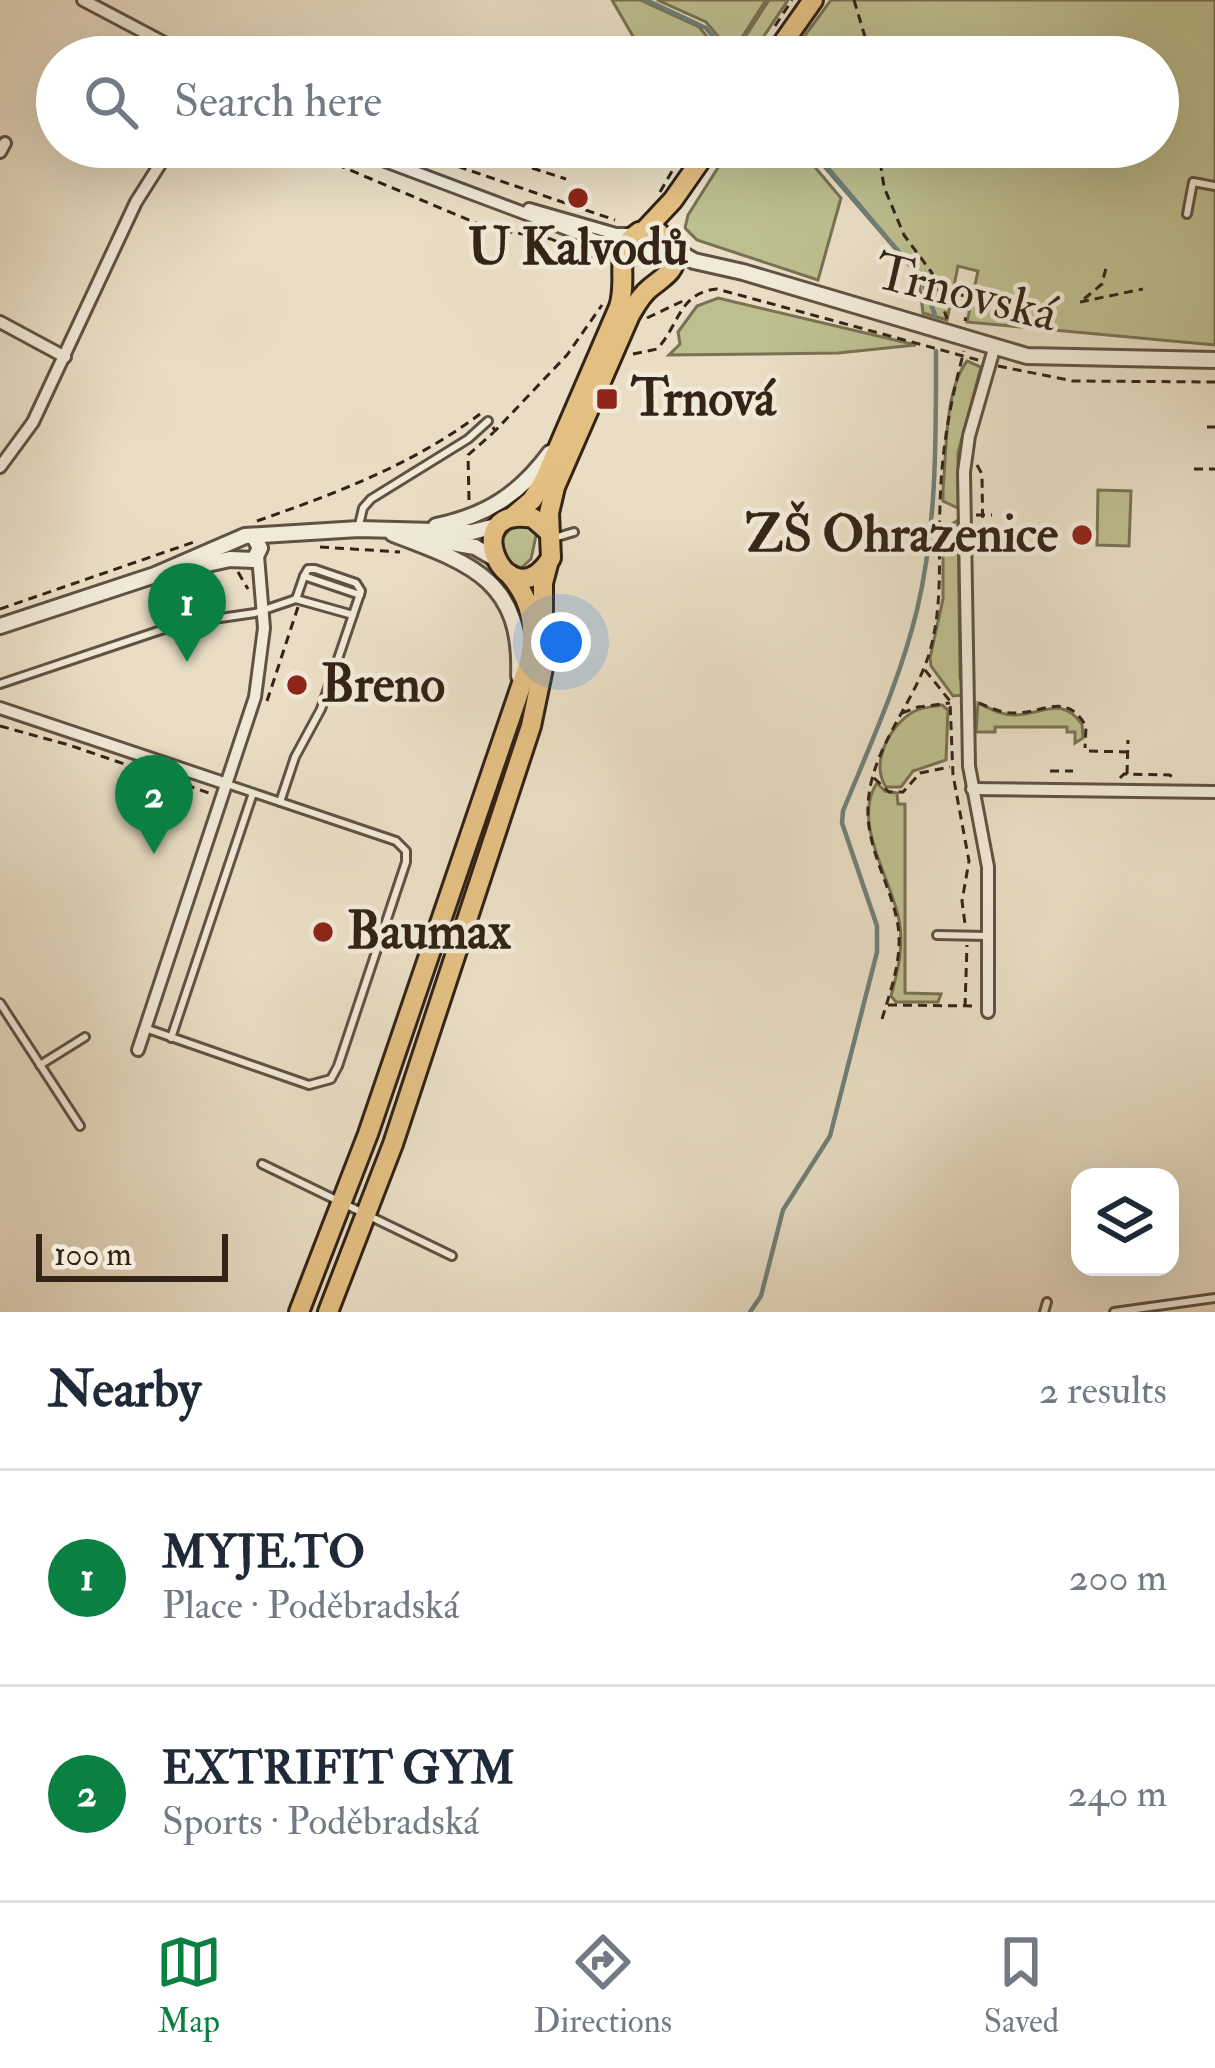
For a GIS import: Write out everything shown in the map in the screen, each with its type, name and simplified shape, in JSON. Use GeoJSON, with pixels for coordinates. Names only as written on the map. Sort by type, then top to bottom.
{"type":"FeatureCollection","features":[{"type":"Feature","properties":{"kind":"main road"},"geometry":{"type":"LineString","coordinates":[[787,36],[812,0]]}},
{"type":"Feature","properties":{"kind":"main road"},"geometry":{"type":"LineString","coordinates":[[299,1312],[343,1203],[529,663],[533,629],[528,602],[494,558],[491,544],[506,521],[538,492],[619,307],[618,268],[625,244],[695,168]]}},
{"type":"Feature","properties":{"kind":"main road"},"geometry":{"type":"LineString","coordinates":[[328,1312],[439,1008],[536,707],[545,648],[543,583],[553,551],[549,513],[555,488],[630,315],[672,270],[671,216],[682,187]]}},
{"type":"Feature","properties":{"kind":"main road"},"geometry":{"type":"LineString","coordinates":[[634,229],[658,232],[672,245]]}},
{"type":"Feature","properties":{"kind":"main road"},"geometry":{"type":"LineString","coordinates":[[618,268],[635,281],[656,284]]}},
{"type":"Feature","properties":{"kind":"main road"},"geometry":{"type":"LineString","coordinates":[[506,521],[533,518],[550,535]]}},
{"type":"Feature","properties":{"kind":"main road"},"geometry":{"type":"LineString","coordinates":[[509,574],[530,576],[548,564]]}},
{"type":"Feature","properties":{"kind":"street"},"geometry":{"type":"LineString","coordinates":[[82,0],[102,4],[155,36]]}},
{"type":"Feature","properties":{"kind":"street"},"geometry":{"type":"LineString","coordinates":[[0,466],[33,422],[141,192],[157,168]]}},
{"type":"Feature","properties":{"kind":"street"},"geometry":{"type":"LineString","coordinates":[[406,168],[615,248],[618,268]]}},
{"type":"Feature","properties":{"kind":"street"},"geometry":{"type":"LineString","coordinates":[[491,199],[616,234],[634,229]]}},
{"type":"Feature","properties":{"kind":"street","name":"Trnovská"},"geometry":{"type":"LineString","coordinates":[[672,245],[703,264],[743,272],[992,356],[1215,360]]}},
{"type":"Feature","properties":{"kind":"street","name":"Trnovská"},"geometry":{"type":"LineString","coordinates":[[672,270],[703,264]]}},
{"type":"Feature","properties":{"kind":"street"},"geometry":{"type":"LineString","coordinates":[[0,322],[65,357]]}},
{"type":"Feature","properties":{"kind":"street"},"geometry":{"type":"LineString","coordinates":[[988,1009],[988,867],[969,766],[964,472],[992,356]]}},
{"type":"Feature","properties":{"kind":"street"},"geometry":{"type":"LineString","coordinates":[[382,530],[452,522],[501,503],[547,459],[568,423]]}},
{"type":"Feature","properties":{"kind":"street"},"geometry":{"type":"LineString","coordinates":[[124,585],[314,531],[472,532],[506,521]]}},
{"type":"Feature","properties":{"kind":"street"},"geometry":{"type":"LineString","coordinates":[[382,530],[475,547],[494,558]]}},
{"type":"Feature","properties":{"kind":"street"},"geometry":{"type":"LineString","coordinates":[[382,530],[463,561],[500,591],[519,648],[515,708]]}},
{"type":"Feature","properties":{"kind":"street"},"geometry":{"type":"LineString","coordinates":[[0,626],[124,585],[245,536],[263,640],[255,697],[222,783],[138,1050]]}},
{"type":"Feature","properties":{"kind":"street"},"geometry":{"type":"LineString","coordinates":[[0,708],[222,783]]}},
{"type":"Feature","properties":{"kind":"street"},"geometry":{"type":"LineString","coordinates":[[972,789],[1215,792]]}},
{"type":"Feature","properties":{"kind":"lane"},"geometry":{"type":"LineString","coordinates":[[1187,214],[1193,182],[1215,187]]}},
{"type":"Feature","properties":{"kind":"lane"},"geometry":{"type":"LineString","coordinates":[[359,529],[363,508],[371,499],[468,439],[488,421]]}},
{"type":"Feature","properties":{"kind":"lane"},"geometry":{"type":"LineString","coordinates":[[550,535],[574,532]]}},
{"type":"Feature","properties":{"kind":"lane"},"geometry":{"type":"LineString","coordinates":[[280,802],[296,757],[319,715],[361,587],[311,568],[299,598]]}},
{"type":"Feature","properties":{"kind":"lane"},"geometry":{"type":"LineString","coordinates":[[0,684],[179,624],[257,612],[299,598],[353,615]]}},
{"type":"Feature","properties":{"kind":"lane"},"geometry":{"type":"LineString","coordinates":[[146,1028],[309,1085],[331,1079],[406,862],[406,850],[396,841],[222,783]]}},
{"type":"Feature","properties":{"kind":"lane"},"geometry":{"type":"LineString","coordinates":[[171,1038],[254,793]]}},
{"type":"Feature","properties":{"kind":"lane"},"geometry":{"type":"LineString","coordinates":[[937,935],[988,936]]}},
{"type":"Feature","properties":{"kind":"lane"},"geometry":{"type":"LineString","coordinates":[[0,1003],[80,1126]]}},
{"type":"Feature","properties":{"kind":"lane"},"geometry":{"type":"LineString","coordinates":[[40,1065],[85,1037]]}},
{"type":"Feature","properties":{"kind":"lane"},"geometry":{"type":"LineString","coordinates":[[262,1164],[452,1256]]}},
{"type":"Feature","properties":{"kind":"lane"},"geometry":{"type":"LineString","coordinates":[[1114,1312],[1215,1298]]}},
{"type":"Feature","properties":{"kind":"lane"},"geometry":{"type":"LineString","coordinates":[[1044,1312],[1046,1302]]}},
{"type":"Feature","properties":{"kind":"path"},"geometry":{"type":"LineString","coordinates":[[854,0],[865,36]]}},
{"type":"Feature","properties":{"kind":"path"},"geometry":{"type":"LineString","coordinates":[[345,168],[488,228],[550,238],[618,268]]}},
{"type":"Feature","properties":{"kind":"path"},"geometry":{"type":"LineString","coordinates":[[461,168],[634,229]]}},
{"type":"Feature","properties":{"kind":"path"},"geometry":{"type":"LineString","coordinates":[[535,168],[566,178]]}},
{"type":"Feature","properties":{"kind":"path"},"geometry":{"type":"LineString","coordinates":[[881,168],[898,219],[932,273],[945,318],[954,323]]}},
{"type":"Feature","properties":{"kind":"path"},"geometry":{"type":"LineString","coordinates":[[588,255],[592,238]]}},
{"type":"Feature","properties":{"kind":"path"},"geometry":{"type":"LineString","coordinates":[[1106,268],[1102,284],[1080,302],[1143,289]]}},
{"type":"Feature","properties":{"kind":"path"},"geometry":{"type":"LineString","coordinates":[[638,322],[704,290],[728,290],[965,348],[1031,375],[1215,382]]}},
{"type":"Feature","properties":{"kind":"path"},"geometry":{"type":"LineString","coordinates":[[882,1019],[898,958],[898,930],[869,832],[872,777],[923,669],[940,604],[940,499],[947,423],[969,331],[964,323],[970,297],[961,295]]}},
{"type":"Feature","properties":{"kind":"path"},"geometry":{"type":"LineString","coordinates":[[626,351],[644,354],[656,349],[688,298]]}},
{"type":"Feature","properties":{"kind":"path"},"geometry":{"type":"LineString","coordinates":[[257,612],[248,586],[249,551],[441,442],[482,412],[496,431],[567,355],[606,300]]}},
{"type":"Feature","properties":{"kind":"path"},"geometry":{"type":"LineString","coordinates":[[583,332],[594,338]]}},
{"type":"Feature","properties":{"kind":"path"},"geometry":{"type":"LineString","coordinates":[[1207,427],[1215,427]]}},
{"type":"Feature","properties":{"kind":"path"},"geometry":{"type":"LineString","coordinates":[[973,457],[982,474],[982,550],[973,563]]}},
{"type":"Feature","properties":{"kind":"path"},"geometry":{"type":"LineString","coordinates":[[1194,469],[1215,469]]}},
{"type":"Feature","properties":{"kind":"path"},"geometry":{"type":"LineString","coordinates":[[0,609],[201,540]]}},
{"type":"Feature","properties":{"kind":"path"},"geometry":{"type":"LineString","coordinates":[[267,703],[299,598]]}},
{"type":"Feature","properties":{"kind":"path"},"geometry":{"type":"LineString","coordinates":[[923,669],[950,704],[953,766],[969,861],[962,901],[968,936],[964,1006]]}},
{"type":"Feature","properties":{"kind":"path"},"geometry":{"type":"LineString","coordinates":[[974,717],[971,701],[1011,713],[1063,705],[1084,721],[1087,750],[1128,752]]}},
{"type":"Feature","properties":{"kind":"path"},"geometry":{"type":"LineString","coordinates":[[901,714],[950,704]]}},
{"type":"Feature","properties":{"kind":"path"},"geometry":{"type":"LineString","coordinates":[[0,726],[174,780],[208,792],[212,799],[222,783]]}},
{"type":"Feature","properties":{"kind":"path"},"geometry":{"type":"LineString","coordinates":[[1127,774],[1128,740]]}},
{"type":"Feature","properties":{"kind":"path"},"geometry":{"type":"LineString","coordinates":[[872,777],[889,792],[903,792],[920,773],[969,766]]}},
{"type":"Feature","properties":{"kind":"path"},"geometry":{"type":"LineString","coordinates":[[1050,784],[1050,770],[1072,772]]}},
{"type":"Feature","properties":{"kind":"path"},"geometry":{"type":"LineString","coordinates":[[1113,784],[1127,774],[1170,775],[1179,784]]}},
{"type":"Feature","properties":{"kind":"path"},"geometry":{"type":"LineString","coordinates":[[886,1004],[988,1009]]}},
{"type":"Feature","properties":{"kind":"green space"},"geometry":{"type":"Polygon","coordinates":[[[612,0],[640,0],[699,27],[706,36],[633,36],[612,0]]]}},
{"type":"Feature","properties":{"kind":"green space"},"geometry":{"type":"Polygon","coordinates":[[[657,0],[766,0],[743,36],[718,36],[706,22],[657,0]]]}},
{"type":"Feature","properties":{"kind":"green space"},"geometry":{"type":"Polygon","coordinates":[[[769,0],[788,0],[764,36],[746,36],[769,0]]]}},
{"type":"Feature","properties":{"kind":"green space"},"geometry":{"type":"Polygon","coordinates":[[[831,0],[1215,0],[1215,345],[967,322],[978,271],[958,266],[947,320],[923,313],[919,281],[909,265],[825,168],[1179,168],[1179,36],[804,36],[831,0]]]}},
{"type":"Feature","properties":{"kind":"green space"},"geometry":{"type":"Polygon","coordinates":[[[718,168],[816,168],[841,198],[818,280],[697,240],[685,228],[718,168]]]}},
{"type":"Feature","properties":{"kind":"green space"},"geometry":{"type":"Polygon","coordinates":[[[718,298],[916,345],[838,353],[669,355],[680,344],[678,332],[697,306],[718,298]]]}},
{"type":"Feature","properties":{"kind":"green space"},"geometry":{"type":"Polygon","coordinates":[[[967,361],[981,367],[958,453],[958,508],[943,501],[946,440],[954,389],[967,361]]]}},
{"type":"Feature","properties":{"kind":"green space"},"geometry":{"type":"Polygon","coordinates":[[[1098,490],[1131,491],[1129,546],[1097,545],[1098,490]]]}},
{"type":"Feature","properties":{"kind":"green space"},"geometry":{"type":"Polygon","coordinates":[[[958,520],[964,695],[953,696],[930,658],[943,599],[943,530],[958,520]]]}},
{"type":"Feature","properties":{"kind":"green space"},"geometry":{"type":"Polygon","coordinates":[[[528,525],[537,531],[531,559],[521,568],[506,561],[501,539],[512,527],[528,525]]]}},
{"type":"Feature","properties":{"kind":"green space"},"geometry":{"type":"Polygon","coordinates":[[[978,703],[1012,715],[1067,710],[1082,724],[1083,738],[1075,743],[1075,732],[1067,732],[1067,727],[995,727],[995,732],[976,732],[978,703]]]}},
{"type":"Feature","properties":{"kind":"green space"},"geometry":{"type":"Polygon","coordinates":[[[942,705],[948,710],[946,760],[913,771],[901,787],[886,787],[880,767],[890,735],[913,712],[942,705]]]}},
{"type":"Feature","properties":{"kind":"green space"},"geometry":{"type":"Polygon","coordinates":[[[877,783],[897,793],[898,804],[905,804],[905,993],[941,994],[938,1002],[896,1002],[891,996],[900,958],[900,930],[868,815],[877,783]]]}},
{"type":"Feature","properties":{"kind":"waterway"},"geometry":{"type":"LineString","coordinates":[[646,0],[706,28],[713,36]]}},
{"type":"Feature","properties":{"kind":"waterway"},"geometry":{"type":"LineString","coordinates":[[828,168],[921,278],[935,315]]}},
{"type":"Feature","properties":{"kind":"waterway"},"geometry":{"type":"LineString","coordinates":[[750,1312],[761,1296],[783,1210],[830,1136],[877,952],[877,926],[842,823],[843,811],[902,662],[924,578],[934,481],[936,351]]}},
{"type":"Feature","properties":{"kind":"place","name":"U Kalvodů"},"geometry":{"type":"Point","coordinates":[578,198]}},
{"type":"Feature","properties":{"kind":"place","name":"Trnová"},"geometry":{"type":"Point","coordinates":[607,399]}},
{"type":"Feature","properties":{"kind":"place","name":"ZŠ Ohrazenice"},"geometry":{"type":"Point","coordinates":[1082,535]}},
{"type":"Feature","properties":{"kind":"place","name":"MYJE.TO"},"geometry":{"type":"Point","coordinates":[187,662]}},
{"type":"Feature","properties":{"kind":"place","name":"Breno"},"geometry":{"type":"Point","coordinates":[297,685]}},
{"type":"Feature","properties":{"kind":"place","name":"EXTRIFIT GYM"},"geometry":{"type":"Point","coordinates":[154,854]}},
{"type":"Feature","properties":{"kind":"place","name":"Baumax"},"geometry":{"type":"Point","coordinates":[323,932]}}]}
